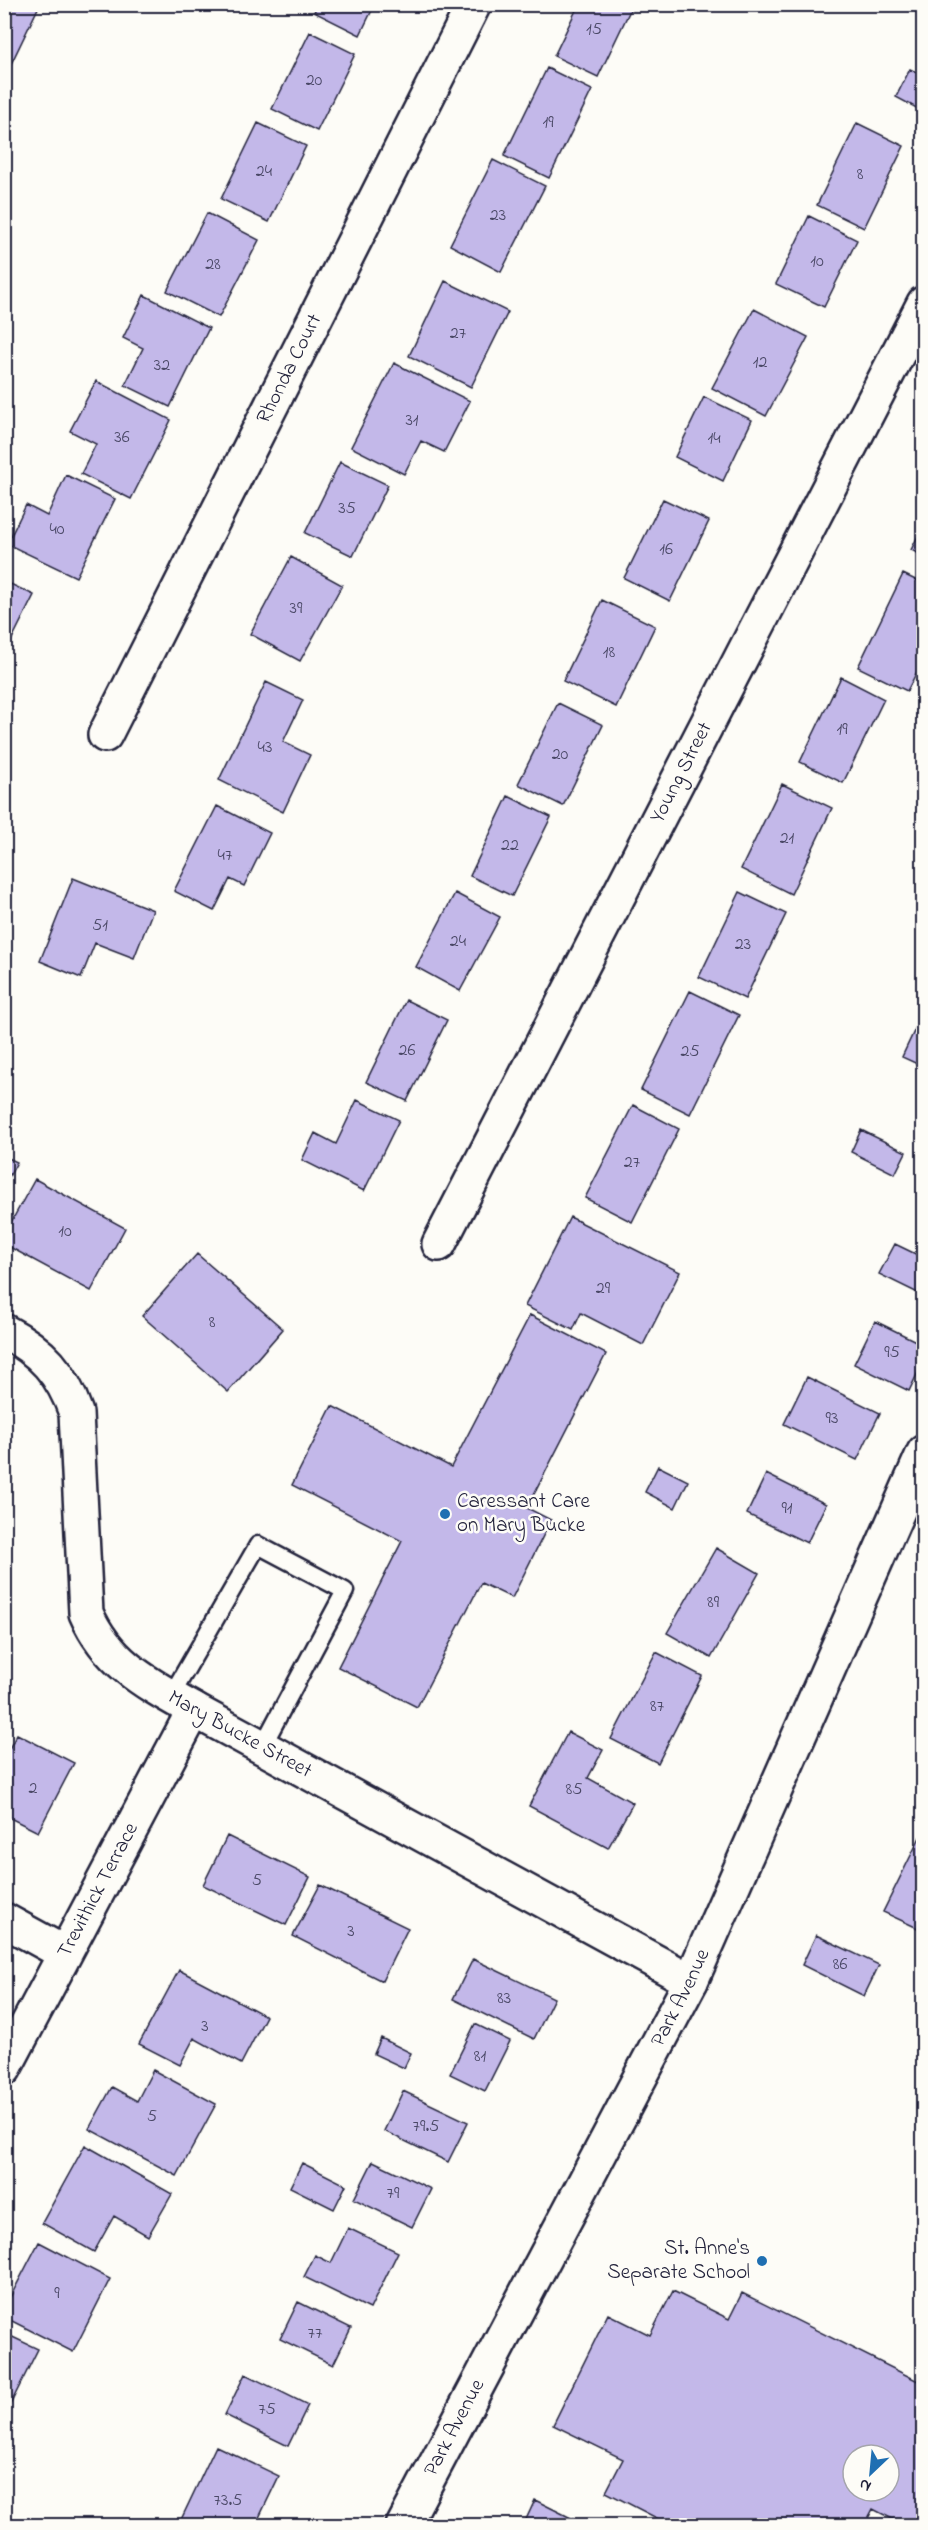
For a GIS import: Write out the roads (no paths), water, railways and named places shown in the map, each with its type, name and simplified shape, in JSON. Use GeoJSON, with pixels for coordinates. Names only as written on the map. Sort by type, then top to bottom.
{"type":"FeatureCollection","features":[{"type":"Feature","properties":{"kind":"street","name":"Rhonda Court"},"geometry":{"type":"LineString","coordinates":[[105,735],[474,4]]}},
{"type":"Feature","properties":{"kind":"street","name":"Young Street"},"geometry":{"type":"LineString","coordinates":[[439,1244],[924,303]]}},
{"type":"Feature","properties":{"kind":"street","name":"Mary Bucke Street"},"geometry":{"type":"LineString","coordinates":[[4,1331],[23,1341],[47,1361],[66,1386],[76,1413],[83,1590],[86,1613],[96,1636],[116,1660],[183,1703],[691,1981]]}},
{"type":"Feature","properties":{"kind":"street","name":"Park Avenue"},"geometry":{"type":"LineString","coordinates":[[404,2526],[691,1981],[924,1452]]}},
{"type":"Feature","properties":{"kind":"street","name":"Trevithick Terrace"},"geometry":{"type":"LineString","coordinates":[[4,2069],[64,1953],[183,1703]]}},
{"type":"Feature","properties":{"kind":"street"},"geometry":{"type":"LineString","coordinates":[[4,1920],[64,1953]]}},
{"type":"Feature","properties":{"kind":"lane"},"geometry":{"type":"LineString","coordinates":[[183,1703],[258,1545],[345,1591],[262,1747]]}},
{"type":"Feature","properties":{"kind":"place","name":"Caressant Care on Mary Bucke"},"geometry":{"type":"Point","coordinates":[445,1514]}},
{"type":"Feature","properties":{"kind":"place","name":"St. Anne's Separate School"},"geometry":{"type":"Point","coordinates":[762,2261]}}]}
